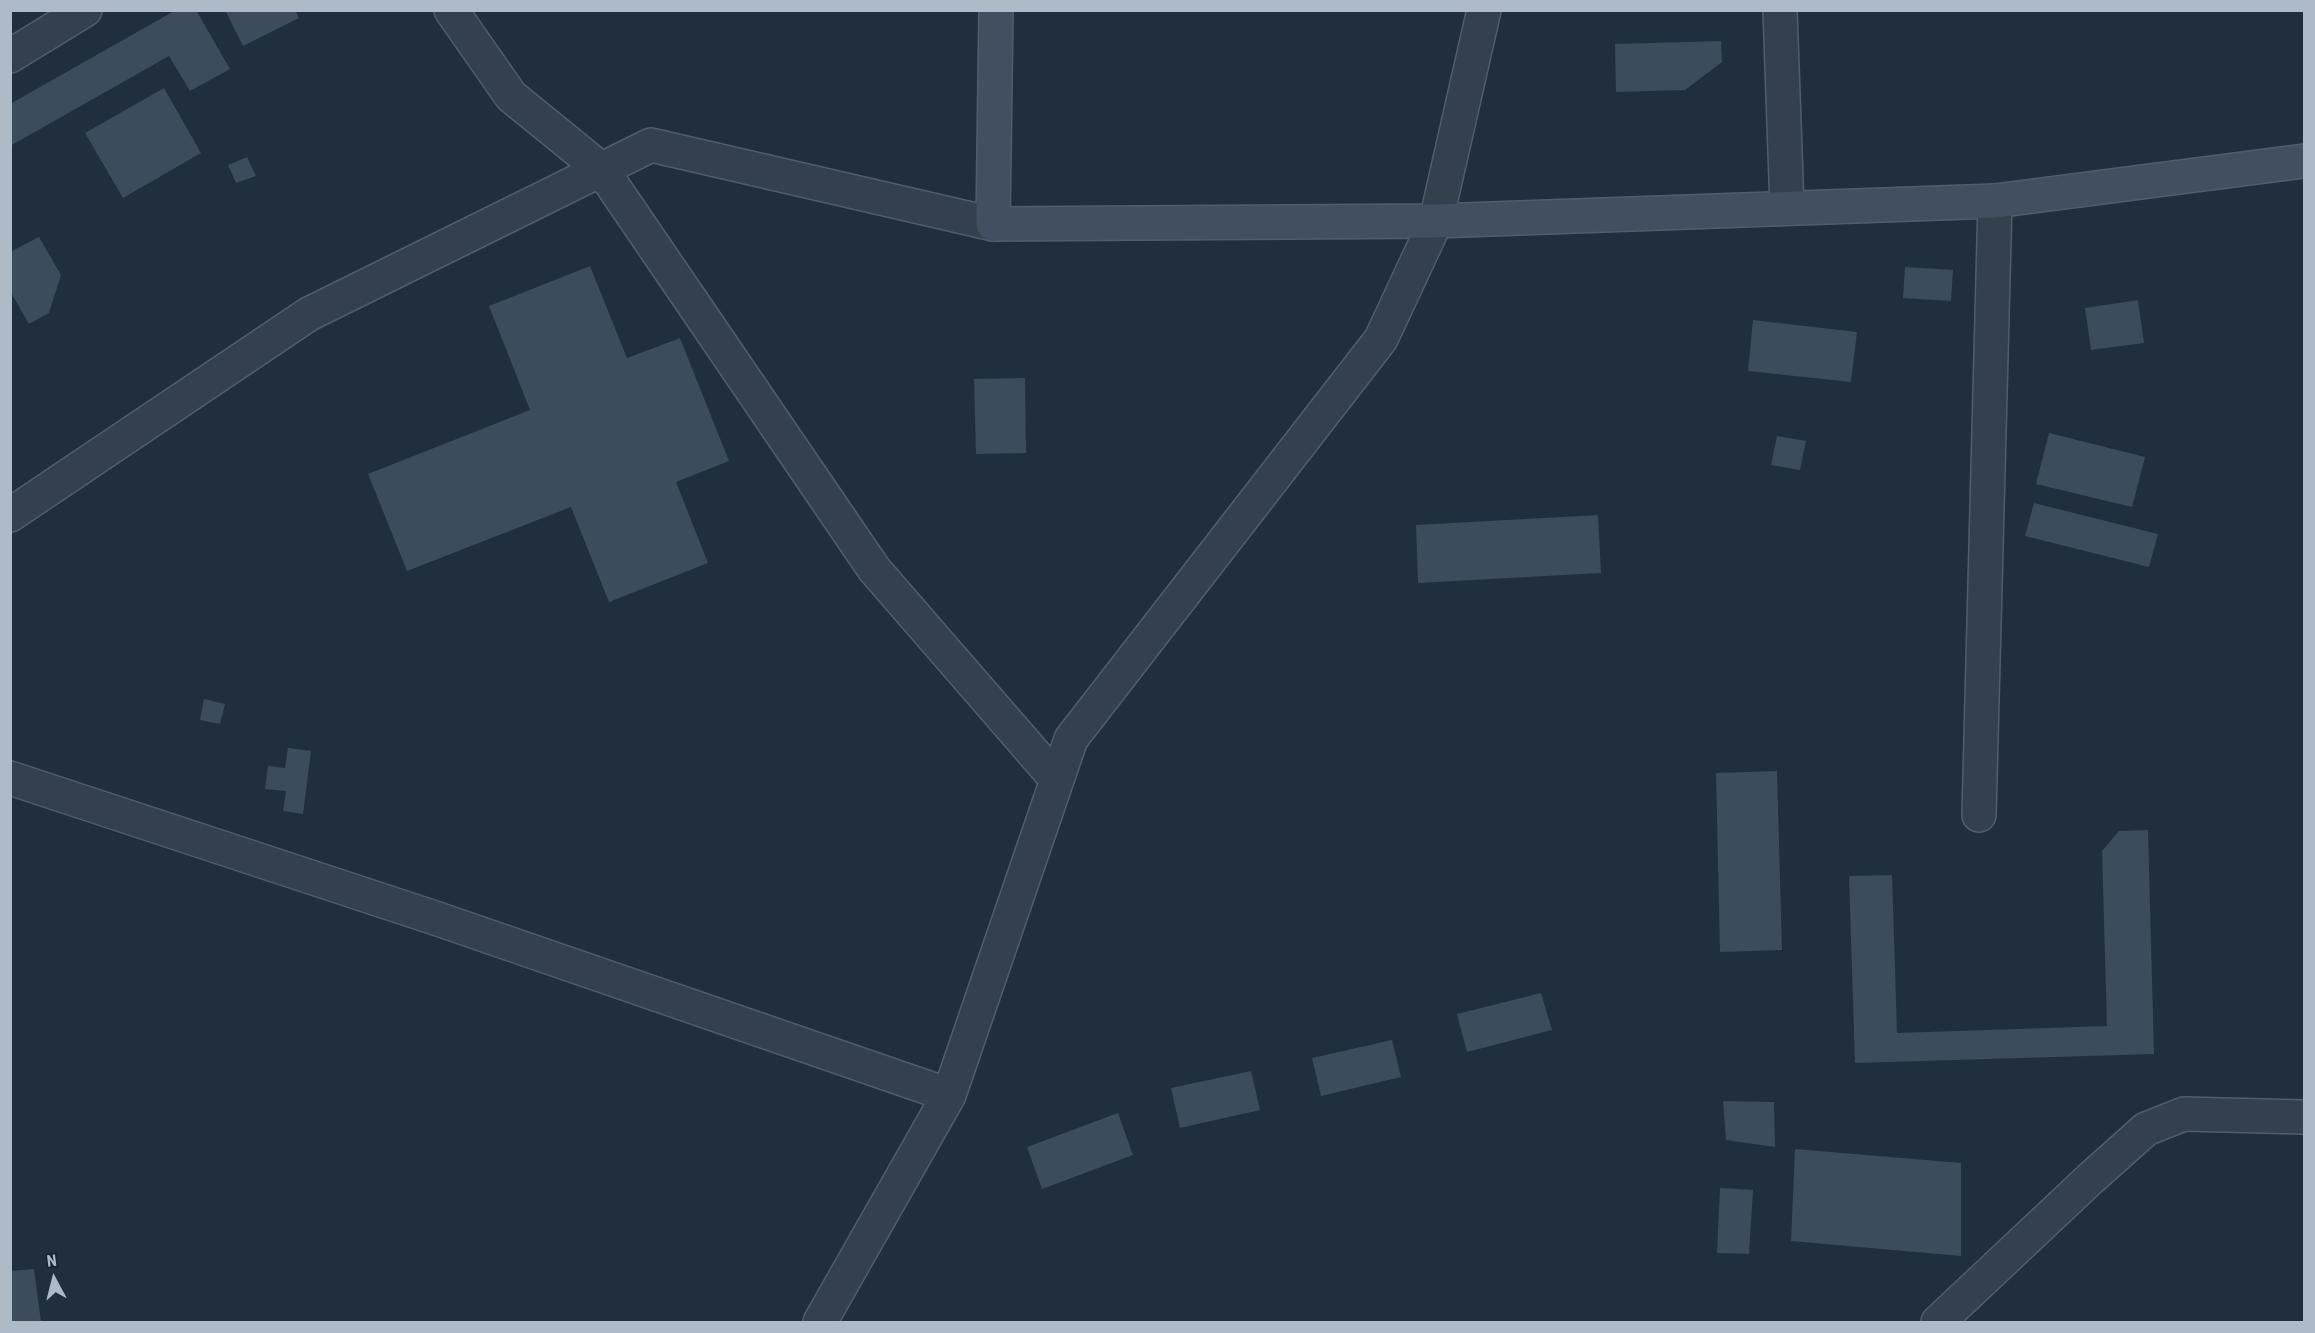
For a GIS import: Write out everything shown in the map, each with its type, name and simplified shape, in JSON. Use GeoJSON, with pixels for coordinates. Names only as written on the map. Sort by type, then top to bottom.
{"type":"FeatureCollection","features":[{"type":"Feature","properties":{"kind":"main road"},"geometry":{"type":"LineString","coordinates":[[996,10],[993,224],[1436,221],[1995,201],[2304,160]]}},
{"type":"Feature","properties":{"kind":"street"},"geometry":{"type":"LineString","coordinates":[[10,56],[85,10]]}},
{"type":"Feature","properties":{"kind":"street"},"geometry":{"type":"LineString","coordinates":[[451,10],[511,96],[602,170],[874,569],[1057,780]]}},
{"type":"Feature","properties":{"kind":"street"},"geometry":{"type":"LineString","coordinates":[[820,1323],[949,1095],[1071,739],[1381,339],[1436,221],[1484,10]]}},
{"type":"Feature","properties":{"kind":"street"},"geometry":{"type":"LineString","coordinates":[[1780,10],[1786,208]]}},
{"type":"Feature","properties":{"kind":"street"},"geometry":{"type":"LineString","coordinates":[[10,515],[309,314],[651,145],[993,224]]}},
{"type":"Feature","properties":{"kind":"street"},"geometry":{"type":"LineString","coordinates":[[1979,815],[1995,201]]}},
{"type":"Feature","properties":{"kind":"street"},"geometry":{"type":"LineString","coordinates":[[10,778],[435,918],[949,1095]]}},
{"type":"Feature","properties":{"kind":"street"},"geometry":{"type":"LineString","coordinates":[[1938,1323],[2146,1129],[2184,1114],[2304,1117]]}},
{"type":"Feature","properties":{"kind":"building"},"geometry":{"type":"Polygon","coordinates":[[[176,10],[196,10],[230,69],[190,91],[169,56],[10,146],[10,104],[176,10]]]}},
{"type":"Feature","properties":{"kind":"building"},"geometry":{"type":"Polygon","coordinates":[[[225,10],[295,10],[299,18],[243,46],[225,10]]]}},
{"type":"Feature","properties":{"kind":"building"},"geometry":{"type":"Polygon","coordinates":[[[1721,41],[1722,62],[1685,90],[1616,92],[1615,44],[1721,41]]]}},
{"type":"Feature","properties":{"kind":"building"},"geometry":{"type":"Polygon","coordinates":[[[164,88],[201,153],[123,198],[85,133],[164,88]]]}},
{"type":"Feature","properties":{"kind":"building"},"geometry":{"type":"Polygon","coordinates":[[[247,157],[256,176],[236,183],[228,165],[247,157]]]}},
{"type":"Feature","properties":{"kind":"building"},"geometry":{"type":"Polygon","coordinates":[[[39,237],[61,275],[49,313],[29,324],[10,291],[10,252],[39,237]]]}},
{"type":"Feature","properties":{"kind":"building"},"geometry":{"type":"Polygon","coordinates":[[[590,266],[627,358],[680,338],[729,461],[676,482],[708,563],[609,602],[571,507],[407,571],[368,474],[530,410],[489,306],[590,266]]]}},
{"type":"Feature","properties":{"kind":"building"},"geometry":{"type":"Polygon","coordinates":[[[1905,267],[1953,270],[1951,301],[1903,298],[1905,267]]]}},
{"type":"Feature","properties":{"kind":"building"},"geometry":{"type":"Polygon","coordinates":[[[2138,300],[2144,343],[2091,350],[2085,308],[2138,300]]]}},
{"type":"Feature","properties":{"kind":"building"},"geometry":{"type":"Polygon","coordinates":[[[1753,320],[1857,332],[1851,382],[1748,371],[1753,320]]]}},
{"type":"Feature","properties":{"kind":"building"},"geometry":{"type":"Polygon","coordinates":[[[1025,378],[1026,453],[976,454],[974,379],[1025,378]]]}},
{"type":"Feature","properties":{"kind":"building"},"geometry":{"type":"Polygon","coordinates":[[[2049,433],[2145,457],[2132,507],[2036,484],[2049,433]]]}},
{"type":"Feature","properties":{"kind":"building"},"geometry":{"type":"Polygon","coordinates":[[[1777,436],[1806,441],[1800,470],[1771,465],[1777,436]]]}},
{"type":"Feature","properties":{"kind":"building"},"geometry":{"type":"Polygon","coordinates":[[[2034,503],[2158,534],[2149,567],[2025,536],[2034,503]]]}},
{"type":"Feature","properties":{"kind":"building"},"geometry":{"type":"Polygon","coordinates":[[[1598,515],[1601,573],[1418,583],[1416,525],[1598,515]]]}},
{"type":"Feature","properties":{"kind":"building"},"geometry":{"type":"Polygon","coordinates":[[[204,699],[225,704],[220,724],[200,720],[204,699]]]}},
{"type":"Feature","properties":{"kind":"building"},"geometry":{"type":"Polygon","coordinates":[[[288,748],[311,751],[303,814],[283,811],[286,791],[265,789],[268,766],[285,768],[288,748]]]}},
{"type":"Feature","properties":{"kind":"building"},"geometry":{"type":"Polygon","coordinates":[[[1777,771],[1782,950],[1720,952],[1716,773],[1777,771]]]}},
{"type":"Feature","properties":{"kind":"building"},"geometry":{"type":"Polygon","coordinates":[[[2148,830],[2154,1054],[1855,1063],[1849,876],[1892,875],[1897,1033],[2107,1026],[2102,851],[2119,831],[2148,830]]]}},
{"type":"Feature","properties":{"kind":"building"},"geometry":{"type":"Polygon","coordinates":[[[1541,993],[1552,1030],[1467,1052],[1457,1014],[1541,993]]]}},
{"type":"Feature","properties":{"kind":"building"},"geometry":{"type":"Polygon","coordinates":[[[1392,1040],[1401,1077],[1321,1096],[1312,1058],[1392,1040]]]}},
{"type":"Feature","properties":{"kind":"building"},"geometry":{"type":"Polygon","coordinates":[[[1251,1071],[1260,1110],[1180,1128],[1171,1088],[1251,1071]]]}},
{"type":"Feature","properties":{"kind":"building"},"geometry":{"type":"Polygon","coordinates":[[[1723,1101],[1774,1102],[1775,1147],[1726,1140],[1723,1101]]]}},
{"type":"Feature","properties":{"kind":"building"},"geometry":{"type":"Polygon","coordinates":[[[1118,1113],[1133,1155],[1042,1189],[1027,1147],[1118,1113]]]}},
{"type":"Feature","properties":{"kind":"building"},"geometry":{"type":"Polygon","coordinates":[[[1795,1149],[1961,1163],[1961,1256],[1791,1241],[1795,1149]]]}},
{"type":"Feature","properties":{"kind":"building"},"geometry":{"type":"Polygon","coordinates":[[[1720,1188],[1753,1190],[1749,1254],[1717,1253],[1720,1188]]]}},
{"type":"Feature","properties":{"kind":"building"},"geometry":{"type":"Polygon","coordinates":[[[34,1269],[41,1322],[10,1322],[10,1271],[34,1269]]]}}]}
